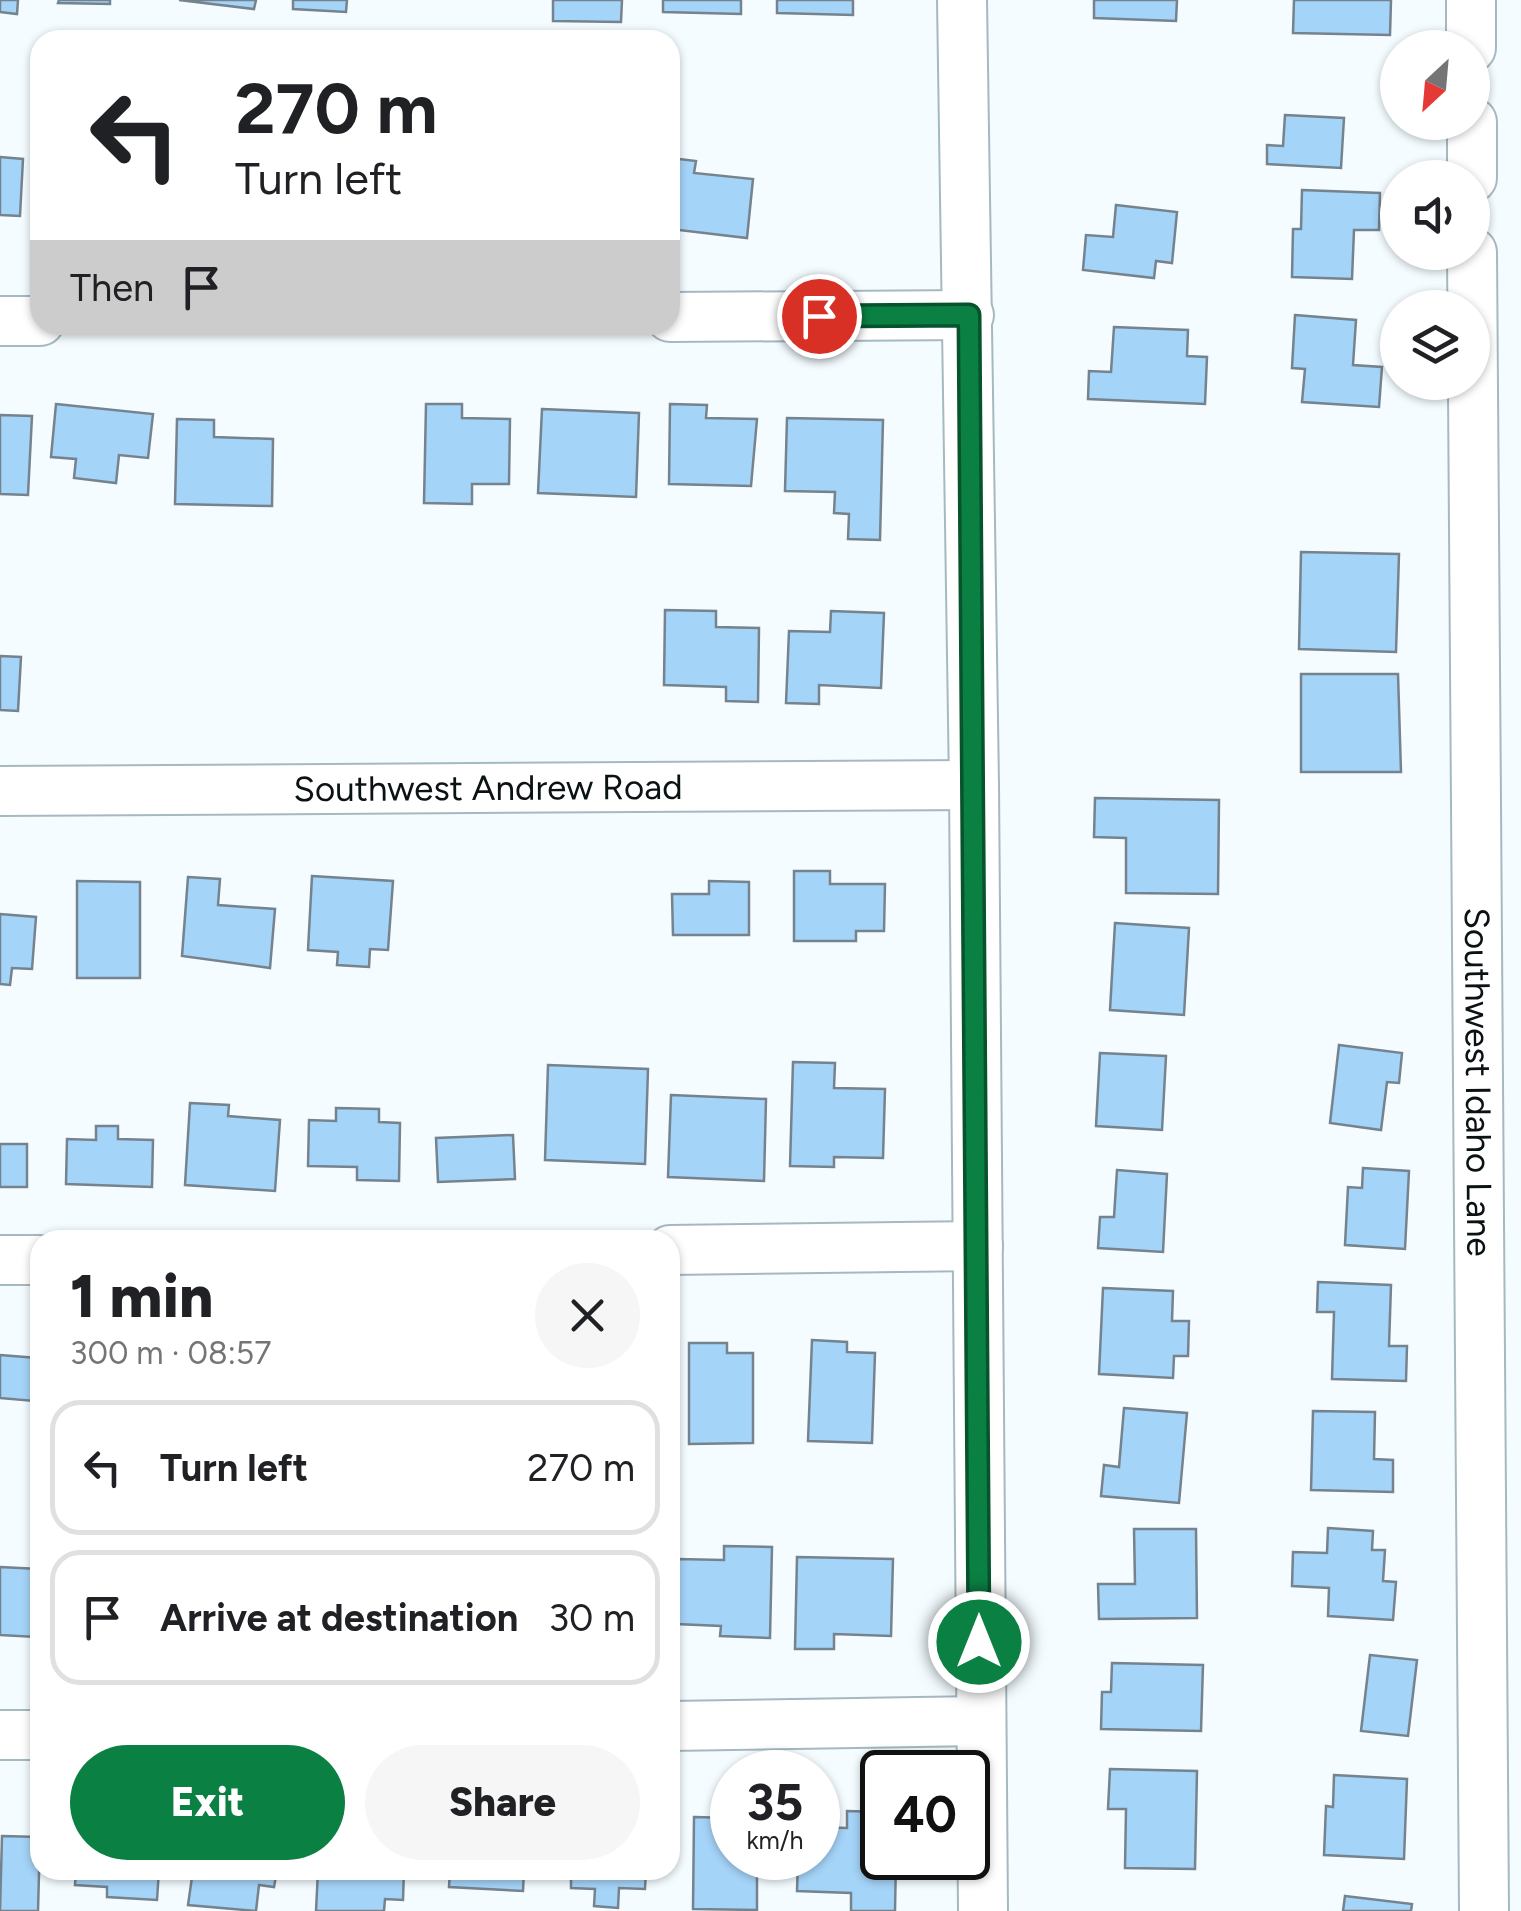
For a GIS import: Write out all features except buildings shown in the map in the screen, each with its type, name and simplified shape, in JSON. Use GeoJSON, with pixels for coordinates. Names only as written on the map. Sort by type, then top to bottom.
{"type":"FeatureCollection","features":[{"type":"Feature","properties":{"kind":"street"},"geometry":{"type":"LineString","coordinates":[[962,0],[969,315],[983,1911]]}},
{"type":"Feature","properties":{"kind":"street"},"geometry":{"type":"LineString","coordinates":[[1471,0],[1471,30]]}},
{"type":"Feature","properties":{"kind":"street","name":"Southwest Idaho Lane"},"geometry":{"type":"LineString","coordinates":[[1472,270],[1484,1911]]}},
{"type":"Feature","properties":{"kind":"street"},"geometry":{"type":"LineString","coordinates":[[680,317],[969,315]]}},
{"type":"Feature","properties":{"kind":"street"},"geometry":{"type":"LineString","coordinates":[[0,322],[30,321]]}},
{"type":"Feature","properties":{"kind":"street","name":"Southwest Andrew Road"},"geometry":{"type":"LineString","coordinates":[[0,791],[974,785]]}},
{"type":"Feature","properties":{"kind":"street"},"geometry":{"type":"LineString","coordinates":[[680,1250],[978,1246]]}},
{"type":"Feature","properties":{"kind":"street"},"geometry":{"type":"LineString","coordinates":[[0,1260],[30,1260]]}},
{"type":"Feature","properties":{"kind":"street"},"geometry":{"type":"LineString","coordinates":[[680,1726],[980,1721]]}},
{"type":"Feature","properties":{"kind":"street"},"geometry":{"type":"LineString","coordinates":[[0,1735],[30,1735]]}},
{"type":"Feature","properties":{"kind":"route"},"geometry":{"type":"LineString","coordinates":[[819,316],[969,315],[979,1642]]}}]}
